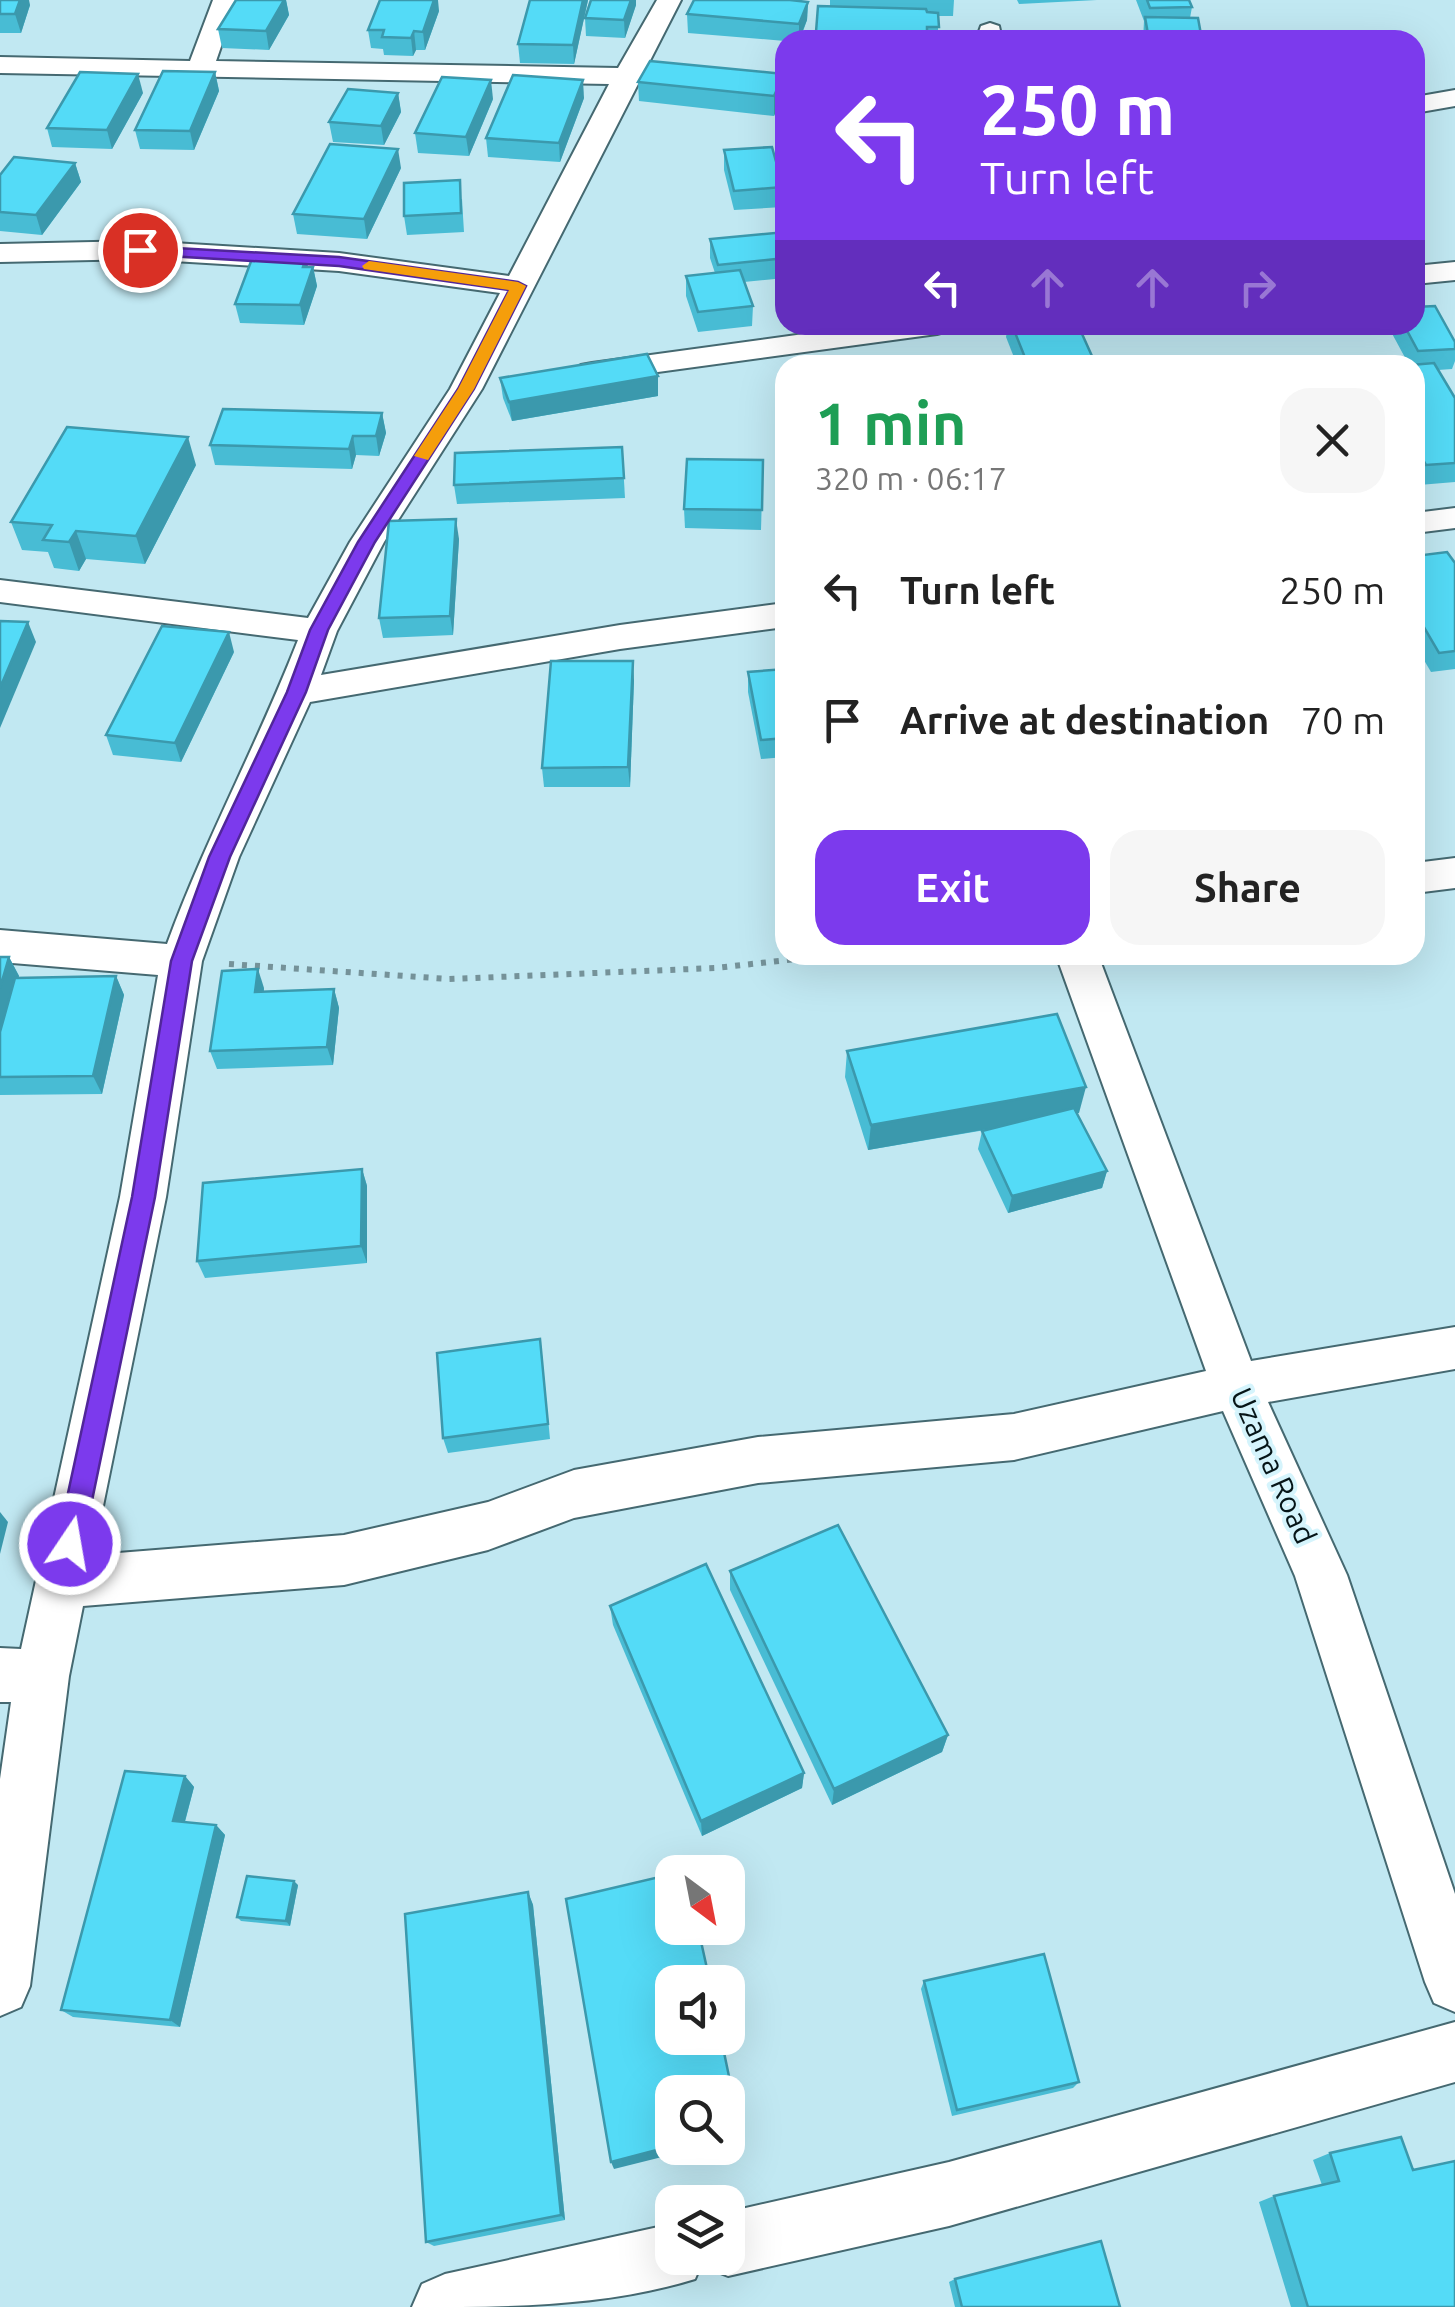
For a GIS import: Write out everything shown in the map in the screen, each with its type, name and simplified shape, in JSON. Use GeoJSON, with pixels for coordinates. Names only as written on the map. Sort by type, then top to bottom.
{"type":"FeatureCollection","features":[{"type":"Feature","properties":{"kind":"street"},"geometry":{"type":"LineString","coordinates":[[200,69],[224,0]]}},
{"type":"Feature","properties":{"kind":"street"},"geometry":{"type":"LineString","coordinates":[[0,1986],[21,1676],[62,1583],[143,1197],[182,961],[220,857],[296,692],[319,630],[367,542],[486,386],[518,286],[669,0]]}},
{"type":"Feature","properties":{"kind":"street"},"geometry":{"type":"LineString","coordinates":[[0,66],[626,76]]}},
{"type":"Feature","properties":{"kind":"street"},"geometry":{"type":"LineString","coordinates":[[1425,103],[1455,98]]}},
{"type":"Feature","properties":{"kind":"street"},"geometry":{"type":"LineString","coordinates":[[0,253],[140,250],[339,262],[518,286]]}},
{"type":"Feature","properties":{"kind":"street"},"geometry":{"type":"LineString","coordinates":[[1425,274],[1455,272]]}},
{"type":"Feature","properties":{"kind":"street"},"geometry":{"type":"LineString","coordinates":[[564,376],[864,335]]}},
{"type":"Feature","properties":{"kind":"street"},"geometry":{"type":"LineString","coordinates":[[1425,522],[1455,518]]}},
{"type":"Feature","properties":{"kind":"street"},"geometry":{"type":"LineString","coordinates":[[0,591],[319,630]]}},
{"type":"Feature","properties":{"kind":"street"},"geometry":{"type":"LineString","coordinates":[[296,692],[620,637],[775,616]]}},
{"type":"Feature","properties":{"kind":"street"},"geometry":{"type":"LineString","coordinates":[[1425,877],[1455,873]]}},
{"type":"Feature","properties":{"kind":"street"},"geometry":{"type":"LineString","coordinates":[[0,946],[182,961]]}},
{"type":"Feature","properties":{"kind":"street","name":"Uzama Road"},"geometry":{"type":"LineString","coordinates":[[1081,965],[1236,1386],[1321,1575],[1455,1982]]}},
{"type":"Feature","properties":{"kind":"street"},"geometry":{"type":"LineString","coordinates":[[62,1583],[344,1560],[488,1526],[574,1494],[758,1460],[1014,1437],[1236,1386],[1455,1348]]}},
{"type":"Feature","properties":{"kind":"street"},"geometry":{"type":"LineString","coordinates":[[745,2240],[949,2194],[1455,2052]]}},
{"type":"Feature","properties":{"kind":"street"},"geometry":{"type":"LineString","coordinates":[[445,2307],[655,2260]]}},
{"type":"Feature","properties":{"kind":"path"},"geometry":{"type":"LineString","coordinates":[[182,961],[449,979],[716,968],[775,961]]}},
{"type":"Feature","properties":{"kind":"building"},"geometry":{"type":"Polygon","coordinates":[[[0,0],[20,0],[15,14],[0,14],[0,0]]]}},
{"type":"Feature","properties":{"kind":"building"},"geometry":{"type":"Polygon","coordinates":[[[236,0],[284,0],[266,31],[218,29],[236,0]]]}},
{"type":"Feature","properties":{"kind":"building"},"geometry":{"type":"Polygon","coordinates":[[[380,0],[434,0],[423,32],[414,31],[411,38],[382,37],[384,30],[368,30],[380,0]]]}},
{"type":"Feature","properties":{"kind":"building"},"geometry":{"type":"Polygon","coordinates":[[[530,0],[583,0],[573,45],[518,44],[530,0]]]}},
{"type":"Feature","properties":{"kind":"building"},"geometry":{"type":"Polygon","coordinates":[[[591,0],[631,0],[624,20],[585,18],[591,0]]]}},
{"type":"Feature","properties":{"kind":"building"},"geometry":{"type":"Polygon","coordinates":[[[694,0],[808,2],[799,24],[687,14],[694,0]]]}},
{"type":"Feature","properties":{"kind":"building"},"geometry":{"type":"Polygon","coordinates":[[[1147,0],[1189,0],[1192,7],[1150,8],[1147,0]]]}},
{"type":"Feature","properties":{"kind":"building"},"geometry":{"type":"Polygon","coordinates":[[[818,6],[926,9],[938,13],[939,27],[927,30],[816,30],[818,6]]]}},
{"type":"Feature","properties":{"kind":"building"},"geometry":{"type":"Polygon","coordinates":[[[1145,17],[1198,18],[1200,30],[1147,30],[1145,17]]]}},
{"type":"Feature","properties":{"kind":"building"},"geometry":{"type":"Polygon","coordinates":[[[650,61],[775,73],[775,94],[774,96],[638,82],[650,61]]]}},
{"type":"Feature","properties":{"kind":"building"},"geometry":{"type":"Polygon","coordinates":[[[163,71],[215,72],[190,131],[135,130],[163,71]]]}},
{"type":"Feature","properties":{"kind":"building"},"geometry":{"type":"Polygon","coordinates":[[[80,72],[138,74],[107,130],[47,128],[80,72]]]}},
{"type":"Feature","properties":{"kind":"building"},"geometry":{"type":"Polygon","coordinates":[[[513,75],[583,80],[559,143],[486,138],[513,75]]]}},
{"type":"Feature","properties":{"kind":"building"},"geometry":{"type":"Polygon","coordinates":[[[442,77],[491,80],[466,137],[415,133],[442,77]]]}},
{"type":"Feature","properties":{"kind":"building"},"geometry":{"type":"Polygon","coordinates":[[[348,89],[398,93],[381,126],[329,122],[348,89]]]}},
{"type":"Feature","properties":{"kind":"building"},"geometry":{"type":"Polygon","coordinates":[[[330,144],[398,149],[364,219],[293,214],[330,144]]]}},
{"type":"Feature","properties":{"kind":"building"},"geometry":{"type":"Polygon","coordinates":[[[772,147],[775,188],[734,191],[724,150],[772,147]]]}},
{"type":"Feature","properties":{"kind":"building"},"geometry":{"type":"Polygon","coordinates":[[[14,157],[75,163],[36,215],[0,212],[0,175],[14,157]]]}},
{"type":"Feature","properties":{"kind":"building"},"geometry":{"type":"Polygon","coordinates":[[[460,180],[461,213],[404,216],[404,183],[460,180]]]}},
{"type":"Feature","properties":{"kind":"building"},"geometry":{"type":"Polygon","coordinates":[[[775,233],[775,259],[718,265],[710,239],[775,233]]]}},
{"type":"Feature","properties":{"kind":"building"},"geometry":{"type":"Polygon","coordinates":[[[253,256],[306,257],[303,267],[313,267],[300,305],[235,304],[253,256]]]}},
{"type":"Feature","properties":{"kind":"building"},"geometry":{"type":"Polygon","coordinates":[[[740,270],[753,306],[698,312],[686,276],[740,270]]]}},
{"type":"Feature","properties":{"kind":"building"},"geometry":{"type":"Polygon","coordinates":[[[1425,306],[1435,306],[1455,349],[1418,351],[1409,335],[1425,335],[1425,306]]]}},
{"type":"Feature","properties":{"kind":"building"},"geometry":{"type":"Polygon","coordinates":[[[1016,335],[1082,335],[1092,355],[1024,355],[1016,335]]]}},
{"type":"Feature","properties":{"kind":"building"},"geometry":{"type":"Polygon","coordinates":[[[647,354],[658,376],[509,402],[500,378],[647,354]]]}},
{"type":"Feature","properties":{"kind":"building"},"geometry":{"type":"Polygon","coordinates":[[[1434,363],[1455,398],[1455,463],[1425,463],[1425,364],[1434,363]]]}},
{"type":"Feature","properties":{"kind":"building"},"geometry":{"type":"Polygon","coordinates":[[[223,409],[382,413],[376,436],[353,436],[349,449],[210,445],[223,409]]]}},
{"type":"Feature","properties":{"kind":"building"},"geometry":{"type":"Polygon","coordinates":[[[67,427],[188,437],[136,536],[76,531],[69,542],[43,540],[52,525],[11,522],[67,427]]]}},
{"type":"Feature","properties":{"kind":"building"},"geometry":{"type":"Polygon","coordinates":[[[622,447],[624,478],[454,485],[455,453],[622,447]]]}},
{"type":"Feature","properties":{"kind":"building"},"geometry":{"type":"Polygon","coordinates":[[[687,459],[763,460],[762,510],[684,509],[687,459]]]}},
{"type":"Feature","properties":{"kind":"building"},"geometry":{"type":"Polygon","coordinates":[[[456,519],[450,616],[379,618],[389,521],[456,519]]]}},
{"type":"Feature","properties":{"kind":"building"},"geometry":{"type":"Polygon","coordinates":[[[1447,552],[1455,563],[1455,651],[1439,653],[1425,629],[1425,555],[1447,552]]]}},
{"type":"Feature","properties":{"kind":"building"},"geometry":{"type":"Polygon","coordinates":[[[0,621],[28,622],[0,688],[0,621]]]}},
{"type":"Feature","properties":{"kind":"building"},"geometry":{"type":"Polygon","coordinates":[[[162,626],[229,632],[175,743],[106,735],[162,626]]]}},
{"type":"Feature","properties":{"kind":"building"},"geometry":{"type":"Polygon","coordinates":[[[551,661],[633,661],[628,767],[542,768],[551,661]]]}},
{"type":"Feature","properties":{"kind":"building"},"geometry":{"type":"Polygon","coordinates":[[[775,670],[775,739],[761,740],[748,672],[775,670]]]}},
{"type":"Feature","properties":{"kind":"building"},"geometry":{"type":"Polygon","coordinates":[[[0,957],[9,957],[0,988],[0,957]]]}},
{"type":"Feature","properties":{"kind":"building"},"geometry":{"type":"Polygon","coordinates":[[[258,969],[255,992],[334,989],[327,1047],[210,1051],[222,971],[258,969]]]}},
{"type":"Feature","properties":{"kind":"building"},"geometry":{"type":"Polygon","coordinates":[[[116,976],[93,1076],[0,1077],[0,1032],[15,978],[116,976]]]}},
{"type":"Feature","properties":{"kind":"building"},"geometry":{"type":"Polygon","coordinates":[[[1057,1014],[1086,1087],[871,1125],[847,1051],[1057,1014]]]}},
{"type":"Feature","properties":{"kind":"building"},"geometry":{"type":"Polygon","coordinates":[[[1074,1108],[1107,1171],[1012,1196],[982,1131],[1074,1108]]]}},
{"type":"Feature","properties":{"kind":"building"},"geometry":{"type":"Polygon","coordinates":[[[362,1169],[361,1246],[197,1261],[203,1183],[362,1169]]]}},
{"type":"Feature","properties":{"kind":"building"},"geometry":{"type":"Polygon","coordinates":[[[540,1339],[548,1424],[443,1438],[437,1353],[540,1339]]]}},
{"type":"Feature","properties":{"kind":"building"},"geometry":{"type":"Polygon","coordinates":[[[838,1525],[948,1735],[834,1789],[730,1571],[838,1525]]]}},
{"type":"Feature","properties":{"kind":"building"},"geometry":{"type":"Polygon","coordinates":[[[706,1564],[804,1773],[701,1821],[610,1606],[706,1564]]]}},
{"type":"Feature","properties":{"kind":"building"},"geometry":{"type":"Polygon","coordinates":[[[125,1771],[185,1776],[173,1821],[216,1825],[170,2020],[61,2010],[125,1771]]]}},
{"type":"Feature","properties":{"kind":"building"},"geometry":{"type":"Polygon","coordinates":[[[247,1876],[294,1881],[286,1921],[237,1917],[247,1876]]]}},
{"type":"Feature","properties":{"kind":"building"},"geometry":{"type":"Polygon","coordinates":[[[655,1878],[655,1945],[702,1945],[706,1965],[655,1965],[655,2055],[725,2055],[729,2075],[655,2075],[655,2150],[611,2162],[566,1899],[655,1878]]]}},
{"type":"Feature","properties":{"kind":"building"},"geometry":{"type":"Polygon","coordinates":[[[528,1892],[561,2215],[426,2242],[405,1914],[528,1892]]]}},
{"type":"Feature","properties":{"kind":"building"},"geometry":{"type":"Polygon","coordinates":[[[1044,1954],[1079,2082],[957,2110],[924,1981],[1044,1954]]]}},
{"type":"Feature","properties":{"kind":"building"},"geometry":{"type":"Polygon","coordinates":[[[1401,2137],[1413,2170],[1455,2161],[1455,2307],[1308,2307],[1274,2196],[1339,2181],[1330,2153],[1401,2137]]]}},
{"type":"Feature","properties":{"kind":"building"},"geometry":{"type":"Polygon","coordinates":[[[1101,2241],[1120,2307],[962,2307],[955,2279],[1101,2241]]]}},
{"type":"Feature","properties":{"kind":"slow traffic"},"geometry":{"type":"LineString","coordinates":[[369,266],[518,286],[466,389],[423,456]]}},
{"type":"Feature","properties":{"kind":"route"},"geometry":{"type":"LineString","coordinates":[[70,1544],[143,1197],[182,961],[220,857],[296,692],[319,630],[367,542],[466,389],[518,286],[339,262],[140,250]]}}]}
